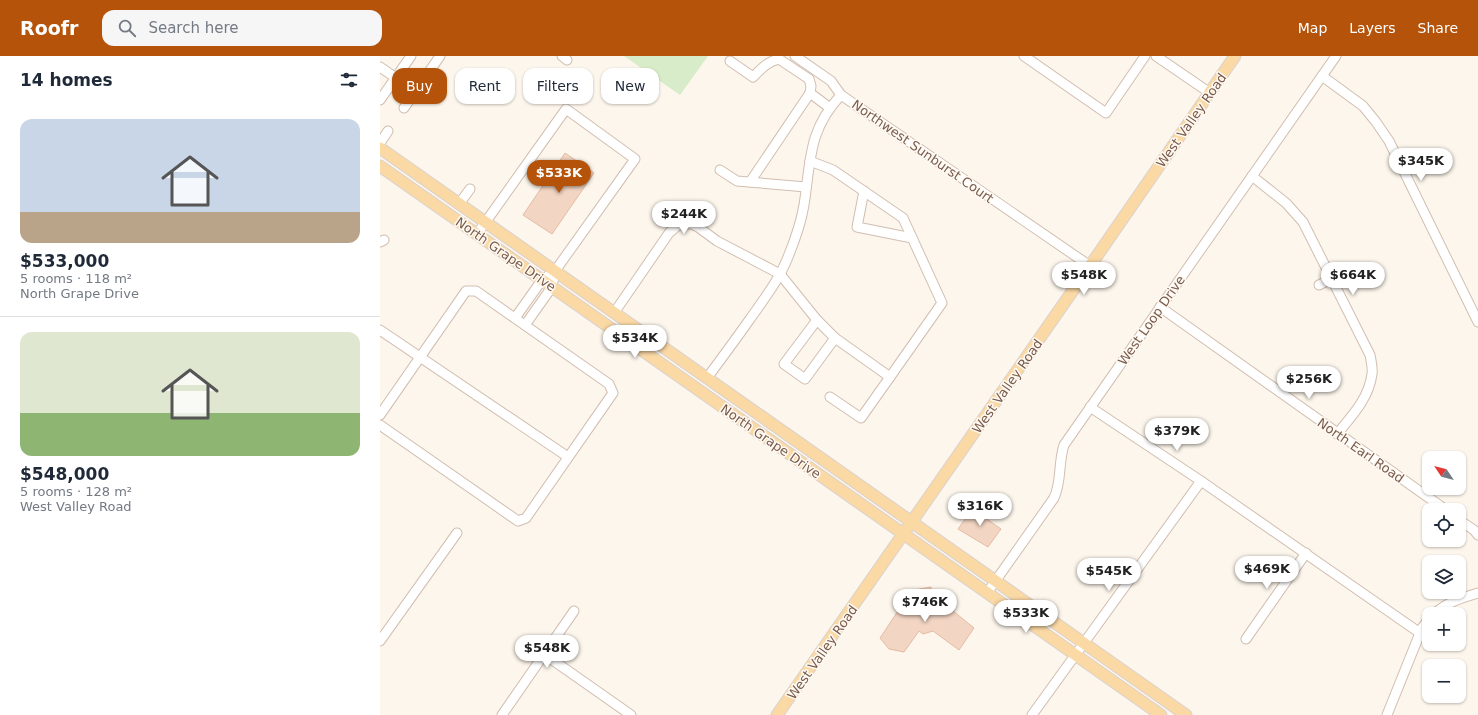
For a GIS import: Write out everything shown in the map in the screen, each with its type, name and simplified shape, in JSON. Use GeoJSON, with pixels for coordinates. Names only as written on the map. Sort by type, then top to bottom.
{"type":"FeatureCollection","features":[{"type":"Feature","properties":{"kind":"main road","name":"West Valley Road"},"geometry":{"type":"LineString","coordinates":[[777,715],[1236,56]]}},
{"type":"Feature","properties":{"kind":"main road","name":"North Grape Drive"},"geometry":{"type":"LineString","coordinates":[[380,148],[1186,715]]}},
{"type":"Feature","properties":{"kind":"main road","name":"North Grape Drive"},"geometry":{"type":"LineString","coordinates":[[380,166],[1161,715]]}},
{"type":"Feature","properties":{"kind":"street"},"geometry":{"type":"LineString","coordinates":[[403,68],[411,56]]}},
{"type":"Feature","properties":{"kind":"street"},"geometry":{"type":"LineString","coordinates":[[404,108],[440,56]]}},
{"type":"Feature","properties":{"kind":"street"},"geometry":{"type":"LineString","coordinates":[[795,56],[831,81],[842,95]]}},
{"type":"Feature","properties":{"kind":"street"},"geometry":{"type":"LineString","coordinates":[[1024,56],[1085,99],[1106,116],[1145,56]]}},
{"type":"Feature","properties":{"kind":"street"},"geometry":{"type":"LineString","coordinates":[[1156,56],[1210,93]]}},
{"type":"Feature","properties":{"kind":"street","name":"West Loop Drive"},"geometry":{"type":"LineString","coordinates":[[987,593],[1054,498],[1059,488],[1060,456],[1064,446],[1336,56]]}},
{"type":"Feature","properties":{"kind":"street"},"geometry":{"type":"LineString","coordinates":[[730,61],[753,77],[766,64],[772,60],[779,59],[809,79],[811,86],[810,93],[750,182]]}},
{"type":"Feature","properties":{"kind":"street"},"geometry":{"type":"LineString","coordinates":[[380,67],[392,75]]}},
{"type":"Feature","properties":{"kind":"street"},"geometry":{"type":"LineString","coordinates":[[1322,76],[1363,106],[1389,141],[1478,322]]}},
{"type":"Feature","properties":{"kind":"street"},"geometry":{"type":"LineString","coordinates":[[380,100],[392,84]]}},
{"type":"Feature","properties":{"kind":"street"},"geometry":{"type":"LineString","coordinates":[[810,93],[830,108]]}},
{"type":"Feature","properties":{"kind":"street","name":"Northwest Sunburst Court"},"geometry":{"type":"LineString","coordinates":[[707,378],[764,299],[780,274],[798,229],[813,143],[819,126],[830,108],[842,95],[1090,266]]}},
{"type":"Feature","properties":{"kind":"street"},"geometry":{"type":"LineString","coordinates":[[477,234],[566,109],[635,159],[555,271],[542,280],[515,318]]}},
{"type":"Feature","properties":{"kind":"street"},"geometry":{"type":"LineString","coordinates":[[380,143],[388,130]]}},
{"type":"Feature","properties":{"kind":"street"},"geometry":{"type":"LineString","coordinates":[[810,161],[833,170],[903,218],[942,303],[861,418],[830,397]]}},
{"type":"Feature","properties":{"kind":"street"},"geometry":{"type":"LineString","coordinates":[[720,170],[737,181],[806,187]]}},
{"type":"Feature","properties":{"kind":"street"},"geometry":{"type":"LineString","coordinates":[[1252,176],[1286,203],[1303,222],[1333,278],[1370,355],[1372,373],[1368,391],[1338,434]]}},
{"type":"Feature","properties":{"kind":"street"},"geometry":{"type":"LineString","coordinates":[[459,204],[470,189]]}},
{"type":"Feature","properties":{"kind":"street"},"geometry":{"type":"LineString","coordinates":[[864,191],[857,227],[912,238]]}},
{"type":"Feature","properties":{"kind":"street"},"geometry":{"type":"LineString","coordinates":[[614,313],[669,233],[679,223],[692,224],[717,241],[780,274],[817,320],[835,338],[890,377]]}},
{"type":"Feature","properties":{"kind":"street"},"geometry":{"type":"LineString","coordinates":[[525,325],[552,287],[555,271]]}},
{"type":"Feature","properties":{"kind":"street"},"geometry":{"type":"LineString","coordinates":[[1319,285],[1333,278]]}},
{"type":"Feature","properties":{"kind":"street"},"geometry":{"type":"LineString","coordinates":[[380,415],[470,287],[615,388],[526,518],[518,522],[380,426]]}},
{"type":"Feature","properties":{"kind":"street","name":"North Earl Road"},"geometry":{"type":"LineString","coordinates":[[1160,307],[1436,503]]}},
{"type":"Feature","properties":{"kind":"street"},"geometry":{"type":"LineString","coordinates":[[817,320],[784,364],[805,379],[835,338]]}},
{"type":"Feature","properties":{"kind":"street"},"geometry":{"type":"LineString","coordinates":[[380,330],[568,457]]}},
{"type":"Feature","properties":{"kind":"street"},"geometry":{"type":"LineString","coordinates":[[1090,407],[1202,481],[1420,633]]}},
{"type":"Feature","properties":{"kind":"street"},"geometry":{"type":"LineString","coordinates":[[1032,715],[1202,481]]}},
{"type":"Feature","properties":{"kind":"street"},"geometry":{"type":"LineString","coordinates":[[1466,525],[1478,535]]}},
{"type":"Feature","properties":{"kind":"street"},"geometry":{"type":"LineString","coordinates":[[380,641],[457,533]]}},
{"type":"Feature","properties":{"kind":"street"},"geometry":{"type":"LineString","coordinates":[[1246,639],[1306,553]]}},
{"type":"Feature","properties":{"kind":"street"},"geometry":{"type":"LineString","coordinates":[[1443,607],[1448,603],[1478,593]]}},
{"type":"Feature","properties":{"kind":"street"},"geometry":{"type":"LineString","coordinates":[[502,715],[574,611]]}},
{"type":"Feature","properties":{"kind":"street"},"geometry":{"type":"LineString","coordinates":[[1387,715],[1422,628]]}},
{"type":"Feature","properties":{"kind":"street"},"geometry":{"type":"LineString","coordinates":[[544,654],[631,715]]}},
{"type":"Feature","properties":{"kind":"green space"},"geometry":{"type":"Polygon","coordinates":[[[624,56],[708,56],[680,95],[659,80],[659,68],[641,68],[624,56]]]}},
{"type":"Feature","properties":{"kind":"building"},"geometry":{"type":"Polygon","coordinates":[[[565,153],[594,173],[552,234],[523,215],[565,153]]]}},
{"type":"Feature","properties":{"kind":"building"},"geometry":{"type":"Polygon","coordinates":[[[976,504],[985,510],[981,515],[1001,529],[988,547],[958,529],[976,504]]]}},
{"type":"Feature","properties":{"kind":"building"},"geometry":{"type":"Polygon","coordinates":[[[931,587],[932,604],[942,602],[974,628],[959,650],[933,631],[923,634],[919,631],[904,652],[889,649],[880,638],[900,608],[910,606],[909,591],[931,587]]]}}]}
